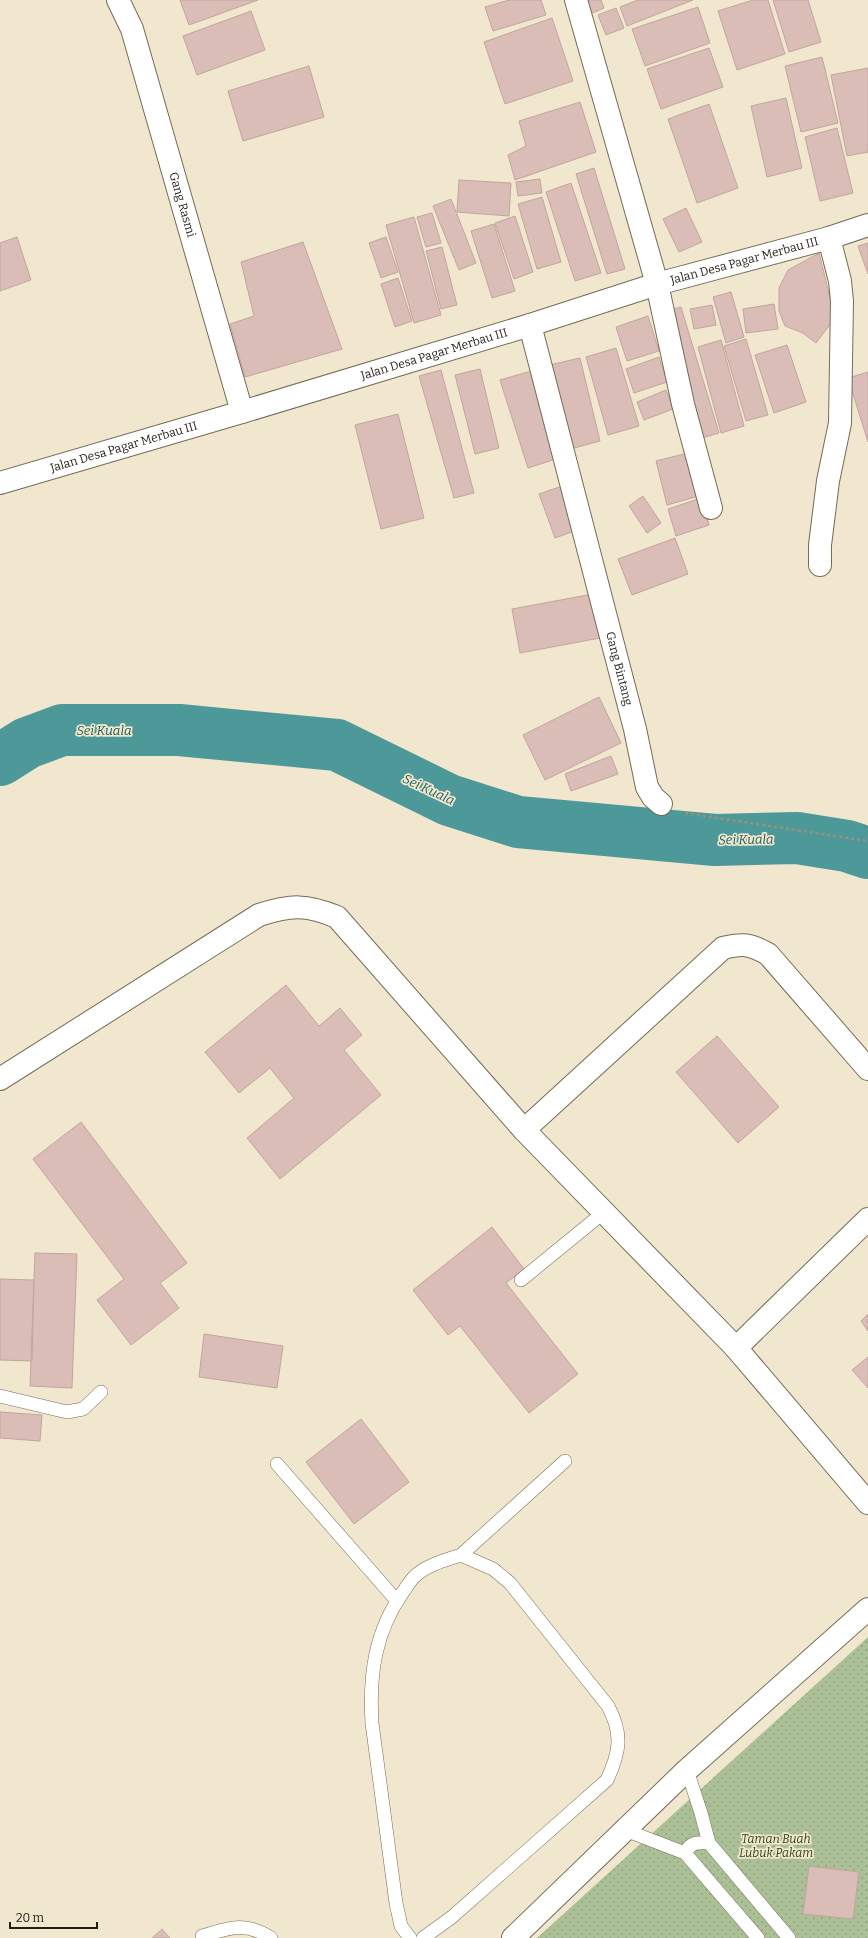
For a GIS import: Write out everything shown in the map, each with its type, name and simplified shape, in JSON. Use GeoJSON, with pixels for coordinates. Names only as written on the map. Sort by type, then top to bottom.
{"type":"FeatureCollection","features":[{"type":"Feature","properties":{"kind":"street","name":"Gang Rasmi"},"geometry":{"type":"LineString","coordinates":[[118,0],[132,29],[242,412]]}},
{"type":"Feature","properties":{"kind":"street"},"geometry":{"type":"LineString","coordinates":[[576,0],[657,284],[683,404],[711,508]]}},
{"type":"Feature","properties":{"kind":"street","name":"Jalan Desa Pagar Merbau III"},"geometry":{"type":"LineString","coordinates":[[0,483],[530,325],[657,284],[829,238],[868,225]]}},
{"type":"Feature","properties":{"kind":"street"},"geometry":{"type":"LineString","coordinates":[[820,566],[820,545],[828,481],[840,423],[842,301],[840,281],[829,238]]}},
{"type":"Feature","properties":{"kind":"street","name":"Gang Bintang"},"geometry":{"type":"LineString","coordinates":[[530,325],[635,729],[647,788],[653,797],[661,804]]}},
{"type":"Feature","properties":{"kind":"street"},"geometry":{"type":"LineString","coordinates":[[0,1079],[259,915],[285,907],[317,909],[337,917],[524,1130],[736,1348],[868,1503]]}},
{"type":"Feature","properties":{"kind":"street"},"geometry":{"type":"LineString","coordinates":[[524,1130],[723,948],[738,944],[753,946],[768,954],[868,1068]]}},
{"type":"Feature","properties":{"kind":"street"},"geometry":{"type":"LineString","coordinates":[[736,1348],[868,1219]]}},
{"type":"Feature","properties":{"kind":"street"},"geometry":{"type":"LineString","coordinates":[[513,1938],[687,1770],[868,1609]]}},
{"type":"Feature","properties":{"kind":"lane"},"geometry":{"type":"LineString","coordinates":[[520,1280],[604,1213]]}},
{"type":"Feature","properties":{"kind":"lane"},"geometry":{"type":"LineString","coordinates":[[0,1396],[67,1412],[82,1409],[100,1392]]}},
{"type":"Feature","properties":{"kind":"lane"},"geometry":{"type":"LineString","coordinates":[[410,1938],[401,1926],[396,1903],[372,1722],[371,1699],[375,1658],[385,1623],[397,1601],[414,1576],[433,1565],[461,1555],[566,1461]]}},
{"type":"Feature","properties":{"kind":"lane"},"geometry":{"type":"LineString","coordinates":[[277,1464],[397,1601]]}},
{"type":"Feature","properties":{"kind":"lane"},"geometry":{"type":"LineString","coordinates":[[423,1938],[458,1912],[607,1780],[616,1762],[618,1744],[617,1722],[608,1706],[510,1583],[493,1569],[461,1555]]}},
{"type":"Feature","properties":{"kind":"lane"},"geometry":{"type":"LineString","coordinates":[[687,1770],[709,1843],[789,1938]]}},
{"type":"Feature","properties":{"kind":"lane"},"geometry":{"type":"LineString","coordinates":[[625,1830],[685,1853],[758,1938]]}},
{"type":"Feature","properties":{"kind":"lane"},"geometry":{"type":"LineString","coordinates":[[685,1853],[689,1846],[698,1842],[709,1843]]}},
{"type":"Feature","properties":{"kind":"lane"},"geometry":{"type":"LineString","coordinates":[[202,1936],[228,1928],[245,1926],[261,1932],[271,1938]]}},
{"type":"Feature","properties":{"kind":"path"},"geometry":{"type":"LineString","coordinates":[[661,804],[674,810],[690,814],[868,841]]}},
{"type":"Feature","properties":{"kind":"green space","name":"Taman Buah Lubuk Pakam"},"geometry":{"type":"Polygon","coordinates":[[[868,1637],[868,1938],[537,1938],[868,1637]]]}},
{"type":"Feature","properties":{"kind":"building"},"geometry":{"type":"Polygon","coordinates":[[[180,0],[258,0],[189,25],[180,0]]]}},
{"type":"Feature","properties":{"kind":"building"},"geometry":{"type":"Polygon","coordinates":[[[509,0],[541,0],[546,15],[493,31],[485,7],[509,0]]]}},
{"type":"Feature","properties":{"kind":"building"},"geometry":{"type":"Polygon","coordinates":[[[586,0],[601,0],[604,8],[590,14],[586,0]]]}},
{"type":"Feature","properties":{"kind":"building"},"geometry":{"type":"Polygon","coordinates":[[[638,0],[693,0],[627,26],[620,7],[638,0]]]}},
{"type":"Feature","properties":{"kind":"building"},"geometry":{"type":"Polygon","coordinates":[[[753,0],[768,0],[785,54],[737,70],[718,11],[753,0]]]}},
{"type":"Feature","properties":{"kind":"building"},"geometry":{"type":"Polygon","coordinates":[[[773,0],[808,0],[821,42],[789,52],[773,0]]]}},
{"type":"Feature","properties":{"kind":"building"},"geometry":{"type":"Polygon","coordinates":[[[698,7],[710,43],[645,66],[632,29],[698,7]]]}},
{"type":"Feature","properties":{"kind":"building"},"geometry":{"type":"Polygon","coordinates":[[[616,8],[624,28],[606,35],[598,15],[616,8]]]}},
{"type":"Feature","properties":{"kind":"building"},"geometry":{"type":"Polygon","coordinates":[[[251,11],[265,50],[197,75],[183,36],[251,11]]]}},
{"type":"Feature","properties":{"kind":"building"},"geometry":{"type":"Polygon","coordinates":[[[552,18],[573,81],[505,104],[484,42],[552,18]]]}},
{"type":"Feature","properties":{"kind":"building"},"geometry":{"type":"Polygon","coordinates":[[[709,48],[723,87],[661,109],[647,69],[709,48]]]}},
{"type":"Feature","properties":{"kind":"building"},"geometry":{"type":"Polygon","coordinates":[[[822,57],[838,123],[801,132],[785,66],[822,57]]]}},
{"type":"Feature","properties":{"kind":"building"},"geometry":{"type":"Polygon","coordinates":[[[309,66],[324,117],[243,141],[228,91],[309,66]]]}},
{"type":"Feature","properties":{"kind":"building"},"geometry":{"type":"Polygon","coordinates":[[[868,68],[868,152],[847,156],[831,75],[868,68]]]}},
{"type":"Feature","properties":{"kind":"building"},"geometry":{"type":"Polygon","coordinates":[[[786,98],[802,168],[767,177],[751,106],[786,98]]]}},
{"type":"Feature","properties":{"kind":"building"},"geometry":{"type":"Polygon","coordinates":[[[580,102],[596,152],[515,180],[508,155],[526,146],[519,121],[580,102]]]}},
{"type":"Feature","properties":{"kind":"building"},"geometry":{"type":"Polygon","coordinates":[[[709,104],[738,188],[697,203],[668,119],[709,104]]]}},
{"type":"Feature","properties":{"kind":"building"},"geometry":{"type":"Polygon","coordinates":[[[837,128],[853,193],[820,201],[805,137],[837,128]]]}},
{"type":"Feature","properties":{"kind":"building"},"geometry":{"type":"Polygon","coordinates":[[[594,168],[625,269],[607,274],[576,174],[594,168]]]}},
{"type":"Feature","properties":{"kind":"building"},"geometry":{"type":"Polygon","coordinates":[[[540,179],[542,193],[518,196],[516,182],[540,179]]]}},
{"type":"Feature","properties":{"kind":"building"},"geometry":{"type":"Polygon","coordinates":[[[459,180],[511,183],[509,216],[457,212],[459,180]]]}},
{"type":"Feature","properties":{"kind":"building"},"geometry":{"type":"Polygon","coordinates":[[[571,183],[601,273],[575,281],[546,192],[571,183]]]}},
{"type":"Feature","properties":{"kind":"building"},"geometry":{"type":"Polygon","coordinates":[[[542,197],[561,262],[537,269],[518,204],[542,197]]]}},
{"type":"Feature","properties":{"kind":"building"},"geometry":{"type":"Polygon","coordinates":[[[451,199],[476,263],[459,270],[433,206],[451,199]]]}},
{"type":"Feature","properties":{"kind":"building"},"geometry":{"type":"Polygon","coordinates":[[[686,208],[702,242],[679,252],[663,219],[686,208]]]}},
{"type":"Feature","properties":{"kind":"building"},"geometry":{"type":"Polygon","coordinates":[[[432,213],[441,243],[426,247],[417,217],[432,213]]]}},
{"type":"Feature","properties":{"kind":"building"},"geometry":{"type":"Polygon","coordinates":[[[515,216],[533,272],[514,279],[495,223],[515,216]]]}},
{"type":"Feature","properties":{"kind":"building"},"geometry":{"type":"Polygon","coordinates":[[[414,217],[441,315],[414,323],[386,225],[414,217]]]}},
{"type":"Feature","properties":{"kind":"building"},"geometry":{"type":"Polygon","coordinates":[[[494,224],[515,291],[492,298],[471,231],[494,224]]]}},
{"type":"Feature","properties":{"kind":"building"},"geometry":{"type":"Polygon","coordinates":[[[17,237],[31,280],[0,291],[0,243],[17,237]]]}},
{"type":"Feature","properties":{"kind":"building"},"geometry":{"type":"Polygon","coordinates":[[[386,237],[398,272],[381,278],[369,243],[386,237]]]}},
{"type":"Feature","properties":{"kind":"building"},"geometry":{"type":"Polygon","coordinates":[[[303,242],[342,349],[245,377],[230,324],[254,316],[241,262],[303,242]]]}},
{"type":"Feature","properties":{"kind":"building"},"geometry":{"type":"Polygon","coordinates":[[[868,243],[868,274],[858,246],[868,243]]]}},
{"type":"Feature","properties":{"kind":"building"},"geometry":{"type":"Polygon","coordinates":[[[442,247],[457,305],[441,309],[426,251],[442,247]]]}},
{"type":"Feature","properties":{"kind":"building"},"geometry":{"type":"Polygon","coordinates":[[[819,253],[835,318],[816,343],[803,333],[785,326],[779,311],[779,288],[788,270],[819,253]]]}},
{"type":"Feature","properties":{"kind":"building"},"geometry":{"type":"Polygon","coordinates":[[[398,278],[412,321],[395,327],[381,284],[398,278]]]}},
{"type":"Feature","properties":{"kind":"building"},"geometry":{"type":"Polygon","coordinates":[[[731,292],[744,337],[726,343],[713,297],[731,292]]]}},
{"type":"Feature","properties":{"kind":"building"},"geometry":{"type":"Polygon","coordinates":[[[774,304],[778,329],[746,333],[743,309],[774,304]]]}},
{"type":"Feature","properties":{"kind":"building"},"geometry":{"type":"Polygon","coordinates":[[[712,305],[716,325],[694,329],[690,309],[712,305]]]}},
{"type":"Feature","properties":{"kind":"building"},"geometry":{"type":"Polygon","coordinates":[[[681,307],[719,433],[702,438],[664,312],[681,307]]]}},
{"type":"Feature","properties":{"kind":"building"},"geometry":{"type":"Polygon","coordinates":[[[648,316],[659,351],[627,361],[616,327],[648,316]]]}},
{"type":"Feature","properties":{"kind":"building"},"geometry":{"type":"Polygon","coordinates":[[[746,339],[768,415],[746,421],[724,346],[746,339]]]}},
{"type":"Feature","properties":{"kind":"building"},"geometry":{"type":"Polygon","coordinates":[[[721,340],[744,426],[721,433],[698,347],[721,340]]]}},
{"type":"Feature","properties":{"kind":"building"},"geometry":{"type":"Polygon","coordinates":[[[787,345],[806,402],[774,413],[755,355],[787,345]]]}},
{"type":"Feature","properties":{"kind":"building"},"geometry":{"type":"Polygon","coordinates":[[[616,348],[639,426],[608,435],[586,357],[616,348]]]}},
{"type":"Feature","properties":{"kind":"building"},"geometry":{"type":"Polygon","coordinates":[[[659,357],[667,382],[634,393],[626,369],[659,357]]]}},
{"type":"Feature","properties":{"kind":"building"},"geometry":{"type":"Polygon","coordinates":[[[580,358],[600,441],[567,450],[545,366],[580,358]]]}},
{"type":"Feature","properties":{"kind":"building"},"geometry":{"type":"Polygon","coordinates":[[[480,369],[499,448],[475,454],[455,375],[480,369]]]}},
{"type":"Feature","properties":{"kind":"building"},"geometry":{"type":"Polygon","coordinates":[[[441,370],[474,493],[454,498],[419,376],[441,370]]]}},
{"type":"Feature","properties":{"kind":"building"},"geometry":{"type":"Polygon","coordinates":[[[531,371],[559,458],[528,468],[500,380],[531,371]]]}},
{"type":"Feature","properties":{"kind":"building"},"geometry":{"type":"Polygon","coordinates":[[[868,372],[868,442],[848,378],[868,372]]]}},
{"type":"Feature","properties":{"kind":"building"},"geometry":{"type":"Polygon","coordinates":[[[666,390],[673,409],[644,420],[637,402],[666,390]]]}},
{"type":"Feature","properties":{"kind":"building"},"geometry":{"type":"Polygon","coordinates":[[[398,414],[424,518],[381,529],[355,425],[398,414]]]}},
{"type":"Feature","properties":{"kind":"building"},"geometry":{"type":"Polygon","coordinates":[[[688,453],[699,496],[667,505],[656,461],[688,453]]]}},
{"type":"Feature","properties":{"kind":"building"},"geometry":{"type":"Polygon","coordinates":[[[565,485],[580,529],[555,538],[539,494],[565,485]]]}},
{"type":"Feature","properties":{"kind":"building"},"geometry":{"type":"Polygon","coordinates":[[[643,496],[661,523],[647,533],[629,506],[643,496]]]}},
{"type":"Feature","properties":{"kind":"building"},"geometry":{"type":"Polygon","coordinates":[[[701,498],[709,525],[676,536],[668,509],[701,498]]]}},
{"type":"Feature","properties":{"kind":"building"},"geometry":{"type":"Polygon","coordinates":[[[675,538],[688,574],[632,595],[618,559],[675,538]]]}},
{"type":"Feature","properties":{"kind":"building"},"geometry":{"type":"Polygon","coordinates":[[[593,594],[600,638],[520,653],[512,609],[593,594]]]}},
{"type":"Feature","properties":{"kind":"building"},"geometry":{"type":"Polygon","coordinates":[[[599,697],[621,743],[545,780],[523,735],[599,697]]]}},
{"type":"Feature","properties":{"kind":"building"},"geometry":{"type":"Polygon","coordinates":[[[611,756],[618,774],[571,791],[565,774],[611,756]]]}},
{"type":"Feature","properties":{"kind":"building"},"geometry":{"type":"Polygon","coordinates":[[[286,985],[319,1026],[340,1008],[362,1035],[344,1050],[381,1095],[280,1179],[247,1138],[294,1098],[270,1068],[239,1093],[205,1052],[286,985]]]}},
{"type":"Feature","properties":{"kind":"building"},"geometry":{"type":"Polygon","coordinates":[[[717,1036],[779,1107],[738,1143],[676,1072],[717,1036]]]}},
{"type":"Feature","properties":{"kind":"building"},"geometry":{"type":"Polygon","coordinates":[[[81,1122],[187,1263],[160,1283],[179,1308],[131,1345],[97,1300],[124,1279],[33,1159],[81,1122]]]}},
{"type":"Feature","properties":{"kind":"building"},"geometry":{"type":"Polygon","coordinates":[[[492,1227],[524,1269],[506,1283],[578,1374],[529,1413],[460,1326],[448,1335],[413,1290],[492,1227]]]}},
{"type":"Feature","properties":{"kind":"building"},"geometry":{"type":"Polygon","coordinates":[[[35,1253],[77,1254],[72,1388],[30,1386],[35,1253]]]}},
{"type":"Feature","properties":{"kind":"building"},"geometry":{"type":"Polygon","coordinates":[[[0,1279],[34,1280],[32,1361],[0,1360],[0,1279]]]}},
{"type":"Feature","properties":{"kind":"building"},"geometry":{"type":"Polygon","coordinates":[[[868,1314],[868,1331],[861,1321],[868,1314]]]}},
{"type":"Feature","properties":{"kind":"building"},"geometry":{"type":"Polygon","coordinates":[[[204,1334],[283,1346],[277,1388],[199,1377],[204,1334]]]}},
{"type":"Feature","properties":{"kind":"building"},"geometry":{"type":"Polygon","coordinates":[[[868,1357],[868,1388],[852,1370],[868,1357]]]}},
{"type":"Feature","properties":{"kind":"building"},"geometry":{"type":"Polygon","coordinates":[[[0,1412],[42,1415],[40,1441],[0,1438],[0,1412]]]}},
{"type":"Feature","properties":{"kind":"building"},"geometry":{"type":"Polygon","coordinates":[[[361,1419],[409,1482],[354,1524],[306,1462],[361,1419]]]}},
{"type":"Feature","properties":{"kind":"building"},"geometry":{"type":"Polygon","coordinates":[[[809,1866],[859,1872],[853,1919],[803,1914],[809,1866]]]}},
{"type":"Feature","properties":{"kind":"building"},"geometry":{"type":"Polygon","coordinates":[[[162,1929],[170,1938],[152,1938],[162,1929]]]}},
{"type":"Feature","properties":{"kind":"waterway","name":"Sei Kuala"},"geometry":{"type":"LineString","coordinates":[[0,760],[27,743],[62,730],[179,730],[337,745],[449,800],[518,822],[715,840],[797,838],[847,846],[868,853]]}}]}
